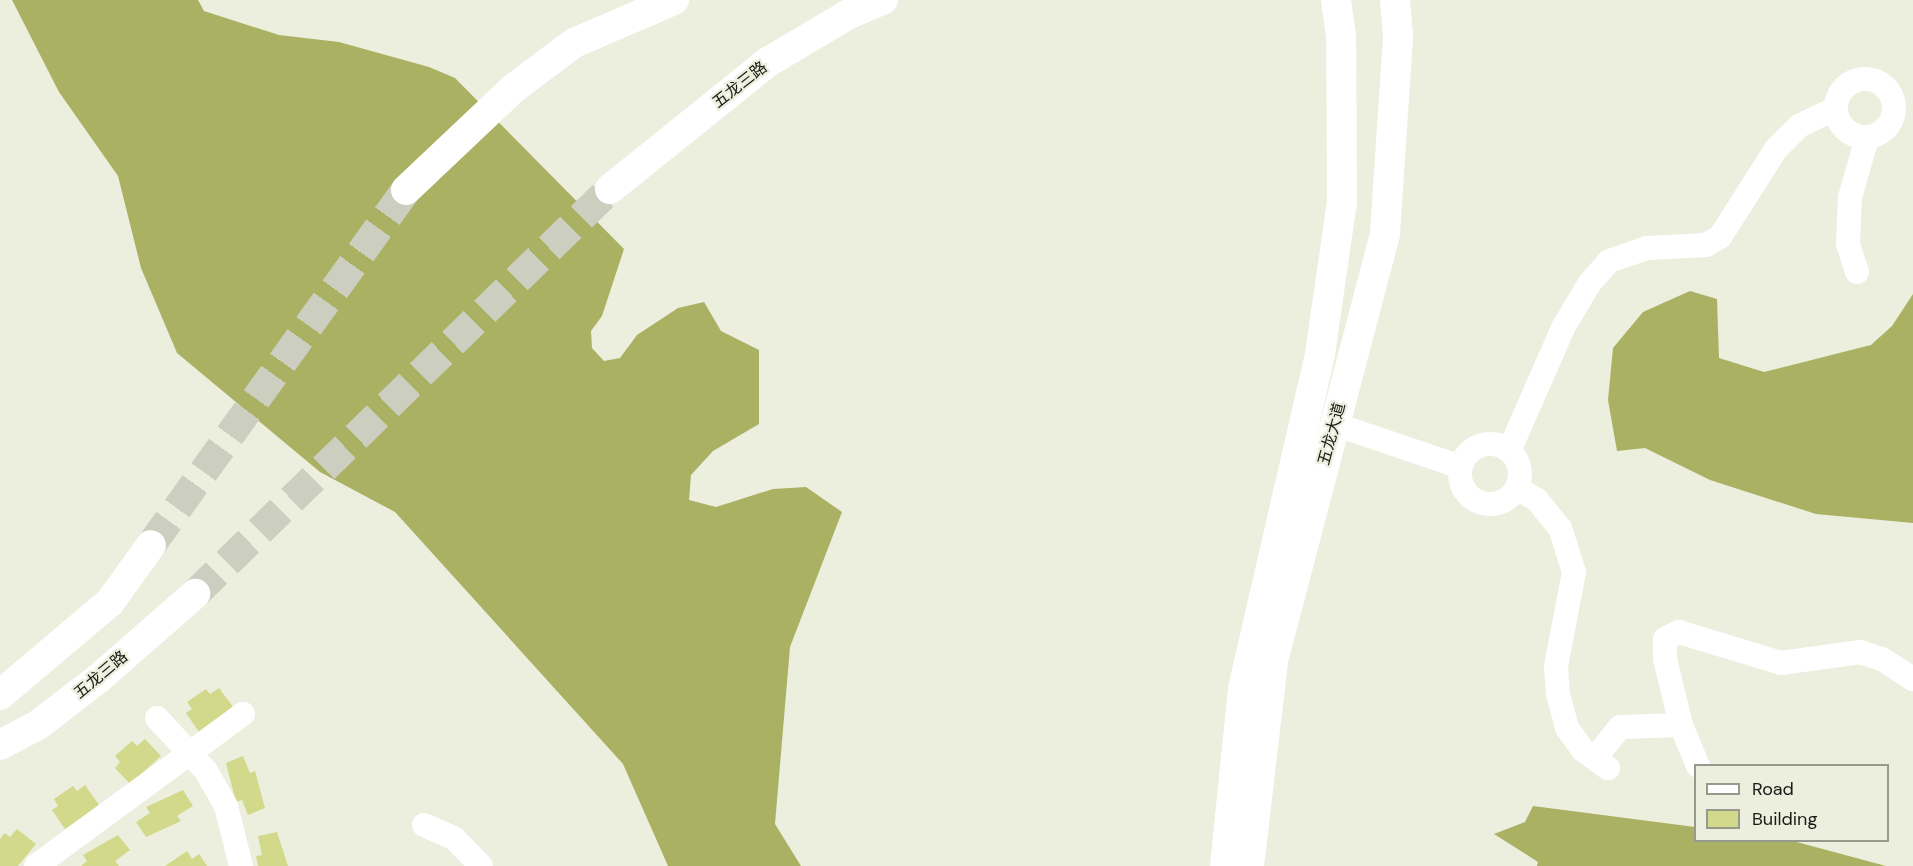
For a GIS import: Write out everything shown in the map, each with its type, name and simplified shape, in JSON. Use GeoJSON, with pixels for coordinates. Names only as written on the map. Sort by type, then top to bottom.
{"type":"FeatureCollection","features":[{"type":"Feature","properties":{"kind":"main road"},"geometry":{"type":"LineString","coordinates":[[406,190],[514,88],[574,43],[674,0]]}},
{"type":"Feature","properties":{"kind":"main road","name":"五龙三路"},"geometry":{"type":"LineString","coordinates":[[610,189],[768,62],[847,15],[883,0]]}},
{"type":"Feature","properties":{"kind":"main road","name":"五龙大道"},"geometry":{"type":"LineString","coordinates":[[1225,866],[1243,688],[1320,354],[1342,202],[1341,36],[1336,0]]}},
{"type":"Feature","properties":{"kind":"main road","name":"五龙大道"},"geometry":{"type":"LineString","coordinates":[[1249,866],[1273,661],[1385,233],[1398,35],[1395,0]]}},
{"type":"Feature","properties":{"kind":"main road"},"geometry":{"type":"LineString","coordinates":[[0,695],[110,602],[151,545]]}},
{"type":"Feature","properties":{"kind":"main road","name":"五龙三路"},"geometry":{"type":"LineString","coordinates":[[0,746],[38,724],[99,678],[195,594]]}},
{"type":"Feature","properties":{"kind":"lane"},"geometry":{"type":"LineString","coordinates":[[1869,79],[1886,87],[1904,118],[1885,131],[1867,138],[1849,133],[1842,126],[1836,108],[1837,98],[1850,83],[1869,79]]}},
{"type":"Feature","properties":{"kind":"lane"},"geometry":{"type":"LineString","coordinates":[[1509,451],[1564,326],[1588,284],[1609,261],[1647,248],[1706,245],[1720,237],[1776,149],[1799,126],[1836,108]]}},
{"type":"Feature","properties":{"kind":"lane"},"geometry":{"type":"LineString","coordinates":[[1857,272],[1848,244],[1850,197],[1867,138]]}},
{"type":"Feature","properties":{"kind":"lane"},"geometry":{"type":"LineString","coordinates":[[1334,424],[1461,467]]}},
{"type":"Feature","properties":{"kind":"lane"},"geometry":{"type":"LineString","coordinates":[[1480,446],[1500,446],[1509,451],[1519,468],[1517,488],[1503,501],[1484,504],[1475,500],[1463,486],[1461,467],[1465,458],[1480,446]]}},
{"type":"Feature","properties":{"kind":"lane"},"geometry":{"type":"LineString","coordinates":[[1517,488],[1537,500],[1560,528],[1574,572],[1556,666],[1558,694],[1567,728],[1582,750],[1601,763],[1620,727],[1681,725]]}},
{"type":"Feature","properties":{"kind":"lane"},"geometry":{"type":"LineString","coordinates":[[1698,764],[1681,725],[1665,659],[1665,639],[1679,632],[1781,663],[1860,652],[1882,658],[1913,680]]}},
{"type":"Feature","properties":{"kind":"lane"},"geometry":{"type":"LineString","coordinates":[[36,866],[53,850],[192,755],[243,714]]}},
{"type":"Feature","properties":{"kind":"lane"},"geometry":{"type":"LineString","coordinates":[[157,718],[206,771],[226,806],[241,866]]}},
{"type":"Feature","properties":{"kind":"lane"},"geometry":{"type":"LineString","coordinates":[[424,825],[455,839],[481,866]]}},
{"type":"Feature","properties":{"kind":"green space"},"geometry":{"type":"Polygon","coordinates":[[[12,0],[198,0],[204,11],[279,35],[339,42],[429,67],[455,78],[624,249],[602,316],[591,331],[592,348],[604,361],[620,358],[637,335],[678,308],[704,302],[721,331],[759,350],[759,424],[713,451],[691,475],[689,500],[716,507],[773,489],[806,487],[842,512],[790,647],[775,824],[801,866],[668,866],[623,764],[395,512],[320,472],[177,353],[141,268],[118,176],[59,92],[12,0]]]}},
{"type":"Feature","properties":{"kind":"green space"},"geometry":{"type":"Polygon","coordinates":[[[1690,291],[1717,299],[1719,358],[1764,372],[1871,345],[1892,326],[1913,294],[1913,523],[1816,514],[1710,480],[1645,448],[1617,451],[1608,400],[1613,348],[1643,312],[1690,291]]]}},
{"type":"Feature","properties":{"kind":"green space"},"geometry":{"type":"Polygon","coordinates":[[[1533,806],[1694,827],[1694,842],[1797,842],[1886,866],[1537,866],[1538,862],[1494,834],[1525,822],[1533,806]]]}},
{"type":"Feature","properties":{"kind":"building"},"geometry":{"type":"Polygon","coordinates":[[[219,688],[233,707],[199,732],[186,713],[192,709],[187,702],[206,689],[210,694],[219,688]]]}},
{"type":"Feature","properties":{"kind":"building"},"geometry":{"type":"Polygon","coordinates":[[[145,739],[161,756],[130,784],[115,768],[120,762],[115,756],[132,741],[137,746],[145,739]]]}},
{"type":"Feature","properties":{"kind":"building"},"geometry":{"type":"Polygon","coordinates":[[[243,756],[250,773],[255,771],[265,808],[248,815],[242,800],[236,802],[226,763],[243,756]]]}},
{"type":"Feature","properties":{"kind":"building"},"geometry":{"type":"Polygon","coordinates":[[[85,785],[99,805],[65,829],[52,810],[58,806],[54,799],[73,786],[77,791],[85,785]]]}},
{"type":"Feature","properties":{"kind":"building"},"geometry":{"type":"Polygon","coordinates":[[[183,790],[193,806],[177,816],[181,821],[146,837],[136,822],[150,813],[146,807],[183,790]]]}},
{"type":"Feature","properties":{"kind":"building"},"geometry":{"type":"Polygon","coordinates":[[[17,829],[36,844],[18,866],[0,866],[0,839],[5,833],[10,837],[17,829]]]}},
{"type":"Feature","properties":{"kind":"building"},"geometry":{"type":"Polygon","coordinates":[[[277,832],[288,866],[258,866],[256,856],[262,855],[258,836],[277,832]]]}},
{"type":"Feature","properties":{"kind":"building"},"geometry":{"type":"Polygon","coordinates":[[[118,835],[130,850],[115,861],[119,866],[81,866],[87,861],[83,855],[118,835]]]}},
{"type":"Feature","properties":{"kind":"building"},"geometry":{"type":"Polygon","coordinates":[[[187,851],[192,859],[199,854],[207,866],[165,866],[187,851]]]}},
{"type":"Feature","properties":{"kind":"tunnel"},"geometry":{"type":"LineString","coordinates":[[195,594],[610,189]]}},
{"type":"Feature","properties":{"kind":"tunnel"},"geometry":{"type":"LineString","coordinates":[[151,545],[406,190]]}}]}
